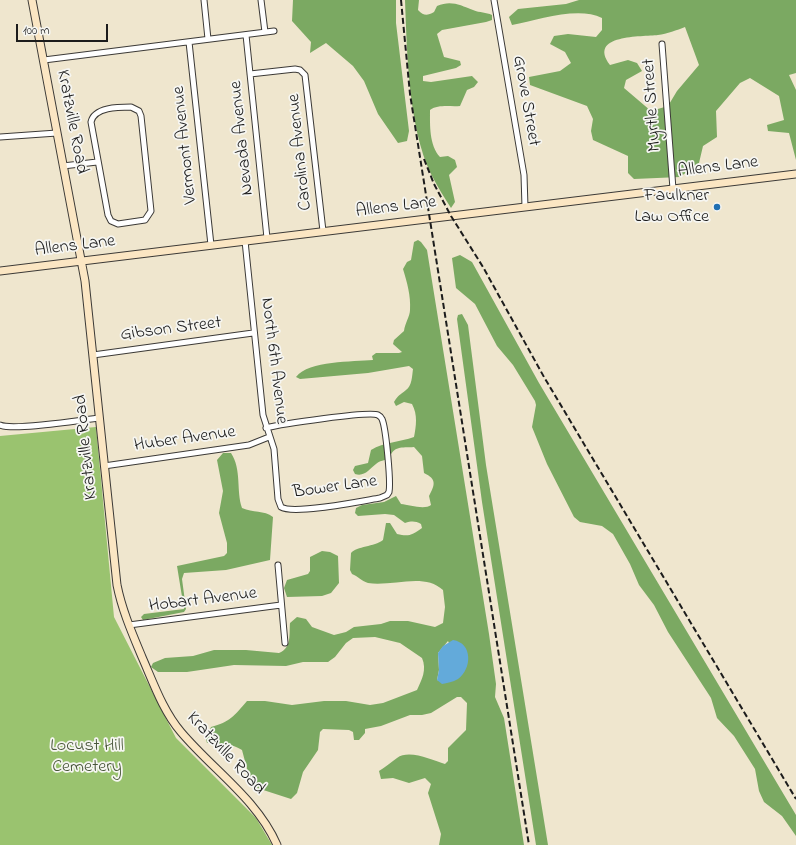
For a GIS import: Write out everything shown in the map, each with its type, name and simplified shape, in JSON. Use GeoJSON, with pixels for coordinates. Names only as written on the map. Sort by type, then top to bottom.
{"type":"FeatureCollection","features":[{"type":"Feature","properties":{"kind":"main road","name":"Kratzville Road"},"geometry":{"type":"LineString","coordinates":[[32,0],[81,262],[93,355],[117,585],[122,609],[148,671],[174,722],[189,740],[255,809],[267,825],[277,845]]}},
{"type":"Feature","properties":{"kind":"main road","name":"Allens Lane"},"geometry":{"type":"LineString","coordinates":[[0,271],[796,174]]}},
{"type":"Feature","properties":{"kind":"street"},"geometry":{"type":"LineString","coordinates":[[204,0],[208,39]]}},
{"type":"Feature","properties":{"kind":"street"},"geometry":{"type":"LineString","coordinates":[[261,0],[265,32]]}},
{"type":"Feature","properties":{"kind":"street","name":"Grove Street"},"geometry":{"type":"LineString","coordinates":[[494,0],[524,175],[525,207]]}},
{"type":"Feature","properties":{"kind":"street"},"geometry":{"type":"LineString","coordinates":[[44,60],[274,31]]}},
{"type":"Feature","properties":{"kind":"street","name":"Nevada Avenue"},"geometry":{"type":"LineString","coordinates":[[246,35],[268,238]]}},
{"type":"Feature","properties":{"kind":"street","name":"Vermont Avenue"},"geometry":{"type":"LineString","coordinates":[[189,42],[211,245]]}},
{"type":"Feature","properties":{"kind":"street","name":"Myrtle Street"},"geometry":{"type":"LineString","coordinates":[[662,44],[673,189]]}},
{"type":"Feature","properties":{"kind":"street","name":"Carolina Avenue"},"geometry":{"type":"LineString","coordinates":[[250,74],[295,69],[301,71],[306,77],[309,92],[324,232]]}},
{"type":"Feature","properties":{"kind":"street"},"geometry":{"type":"LineString","coordinates":[[127,107],[134,108],[139,111],[141,116],[151,209],[147,218],[118,224],[111,221],[108,215],[97,162],[91,122],[94,114],[103,110],[127,107]]}},
{"type":"Feature","properties":{"kind":"street"},"geometry":{"type":"LineString","coordinates":[[0,137],[57,133]]}},
{"type":"Feature","properties":{"kind":"street"},"geometry":{"type":"LineString","coordinates":[[64,166],[97,162]]}},
{"type":"Feature","properties":{"kind":"street","name":"North 6th Avenue"},"geometry":{"type":"LineString","coordinates":[[245,241],[253,333],[266,428],[274,449],[278,499],[281,507]]}},
{"type":"Feature","properties":{"kind":"street","name":"Gibson Street"},"geometry":{"type":"LineString","coordinates":[[93,355],[253,333]]}},
{"type":"Feature","properties":{"kind":"street","name":"Bower Lane"},"geometry":{"type":"LineString","coordinates":[[266,428],[358,415],[377,415],[383,420],[390,489],[387,495],[380,498],[301,509],[287,509],[281,507]]}},
{"type":"Feature","properties":{"kind":"street"},"geometry":{"type":"LineString","coordinates":[[0,425],[9,428],[24,427],[99,418]]}},
{"type":"Feature","properties":{"kind":"street","name":"Huber Avenue"},"geometry":{"type":"LineString","coordinates":[[104,466],[249,445],[269,437]]}},
{"type":"Feature","properties":{"kind":"street"},"geometry":{"type":"LineString","coordinates":[[278,565],[285,643]]}},
{"type":"Feature","properties":{"kind":"street","name":"Hobart Avenue"},"geometry":{"type":"LineString","coordinates":[[129,625],[281,605]]}},
{"type":"Feature","properties":{"kind":"green space"},"geometry":{"type":"Polygon","coordinates":[[[293,0],[396,0],[396,23],[409,131],[407,141],[398,143],[378,114],[364,81],[353,66],[326,43],[310,53],[311,42],[292,21],[293,0]]]}},
{"type":"Feature","properties":{"kind":"green space"},"geometry":{"type":"Polygon","coordinates":[[[405,0],[419,0],[418,10],[426,15],[434,12],[437,6],[451,3],[492,15],[492,20],[442,30],[437,34],[444,57],[460,61],[461,65],[456,68],[423,76],[423,81],[431,82],[472,76],[478,82],[474,87],[467,90],[460,106],[441,106],[430,110],[431,135],[436,152],[440,157],[448,156],[455,160],[457,167],[449,175],[455,202],[451,208],[431,174],[423,155],[413,112],[408,65],[405,0]]]}},
{"type":"Feature","properties":{"kind":"green space"},"geometry":{"type":"Polygon","coordinates":[[[579,0],[796,0],[796,73],[789,75],[796,90],[796,160],[789,133],[768,131],[767,125],[784,120],[779,96],[750,78],[740,83],[716,111],[717,137],[703,146],[699,163],[680,177],[634,179],[628,173],[628,156],[593,140],[591,131],[593,119],[587,106],[530,85],[529,77],[560,71],[571,63],[565,52],[550,44],[554,36],[568,34],[596,37],[602,30],[602,18],[581,13],[546,17],[512,25],[509,17],[518,9],[566,4],[579,0]],[[685,27],[661,34],[619,39],[611,42],[606,48],[605,55],[610,65],[628,60],[637,63],[642,71],[626,80],[624,88],[651,111],[668,106],[677,91],[699,65],[685,27]]]}},
{"type":"Feature","properties":{"kind":"green space"},"geometry":{"type":"Polygon","coordinates":[[[418,240],[427,250],[489,634],[496,684],[495,697],[504,718],[524,845],[439,845],[441,834],[428,793],[431,784],[425,778],[409,783],[393,778],[381,779],[379,771],[402,756],[421,756],[445,764],[448,761],[448,748],[466,730],[467,703],[461,697],[457,697],[431,713],[410,715],[381,726],[365,729],[365,733],[359,740],[354,740],[353,732],[349,730],[323,729],[320,732],[318,750],[303,772],[297,793],[291,799],[254,787],[251,784],[242,750],[230,745],[207,743],[206,739],[211,727],[227,721],[239,711],[247,701],[265,701],[292,705],[324,701],[346,701],[370,705],[383,703],[417,690],[424,670],[422,658],[400,643],[375,637],[353,638],[346,643],[335,657],[328,662],[303,662],[286,666],[234,665],[187,672],[158,672],[151,667],[153,663],[165,658],[193,656],[214,650],[246,650],[279,653],[286,648],[288,644],[290,636],[290,623],[297,617],[306,619],[312,627],[334,635],[346,632],[354,627],[381,624],[390,621],[408,621],[435,627],[443,623],[445,607],[443,590],[435,585],[417,581],[377,584],[368,583],[352,574],[350,570],[351,553],[357,549],[383,540],[386,523],[390,523],[397,534],[401,535],[410,535],[422,528],[421,524],[419,523],[405,523],[394,515],[385,514],[358,516],[355,513],[356,508],[362,505],[384,502],[396,496],[401,504],[421,507],[431,505],[429,496],[433,489],[434,483],[428,475],[424,473],[422,456],[414,447],[396,449],[393,451],[389,459],[379,462],[367,472],[362,474],[355,474],[353,470],[355,466],[368,463],[371,450],[376,447],[414,437],[416,416],[412,404],[404,402],[396,406],[394,402],[398,396],[408,388],[413,369],[409,366],[368,373],[300,379],[296,377],[302,371],[311,367],[332,363],[373,360],[372,356],[376,353],[402,352],[393,344],[394,340],[404,331],[410,312],[409,294],[403,269],[407,262],[411,260],[414,242],[418,240]],[[448,641],[438,653],[439,670],[437,680],[452,681],[458,678],[463,672],[448,641]]]}},
{"type":"Feature","properties":{"kind":"green space"},"geometry":{"type":"Polygon","coordinates":[[[460,255],[472,262],[539,383],[796,815],[796,836],[782,816],[764,802],[759,791],[755,769],[734,736],[717,718],[711,698],[668,632],[654,605],[639,585],[630,564],[613,534],[602,526],[580,522],[574,517],[547,464],[532,427],[536,405],[535,401],[513,365],[497,346],[475,304],[456,288],[452,258],[460,255]]]}},
{"type":"Feature","properties":{"kind":"green space"},"geometry":{"type":"Polygon","coordinates":[[[462,314],[468,325],[486,465],[548,845],[536,845],[482,502],[457,319],[458,315],[462,314]]]}},
{"type":"Feature","properties":{"kind":"green space","name":"Locust Hill Cemetery"},"geometry":{"type":"Polygon","coordinates":[[[96,427],[114,617],[176,738],[256,818],[272,845],[0,845],[0,436],[96,427]]]}},
{"type":"Feature","properties":{"kind":"green space"},"geometry":{"type":"Polygon","coordinates":[[[223,453],[231,453],[237,466],[239,494],[242,508],[250,511],[266,513],[273,517],[270,560],[226,570],[184,573],[182,579],[186,609],[184,612],[143,620],[141,617],[144,614],[184,609],[177,566],[224,556],[227,553],[227,543],[219,513],[223,491],[217,460],[223,453]]]}},
{"type":"Feature","properties":{"kind":"green space"},"geometry":{"type":"Polygon","coordinates":[[[322,551],[330,552],[338,556],[339,583],[331,593],[322,596],[287,597],[284,588],[287,580],[308,574],[310,571],[310,557],[322,551]]]}},
{"type":"Feature","properties":{"kind":"water"},"geometry":{"type":"Polygon","coordinates":[[[453,640],[460,642],[464,646],[467,651],[468,663],[463,675],[452,682],[442,684],[437,680],[439,670],[438,653],[443,646],[453,640]]]}},
{"type":"Feature","properties":{"kind":"railway"},"geometry":{"type":"LineString","coordinates":[[401,0],[410,94],[529,845]]}},
{"type":"Feature","properties":{"kind":"railway"},"geometry":{"type":"LineString","coordinates":[[424,159],[434,184],[451,216],[483,267],[544,377],[796,799]]}},
{"type":"Feature","properties":{"kind":"place","name":"Faulkner Law Office"},"geometry":{"type":"Point","coordinates":[717,207]}}]}
